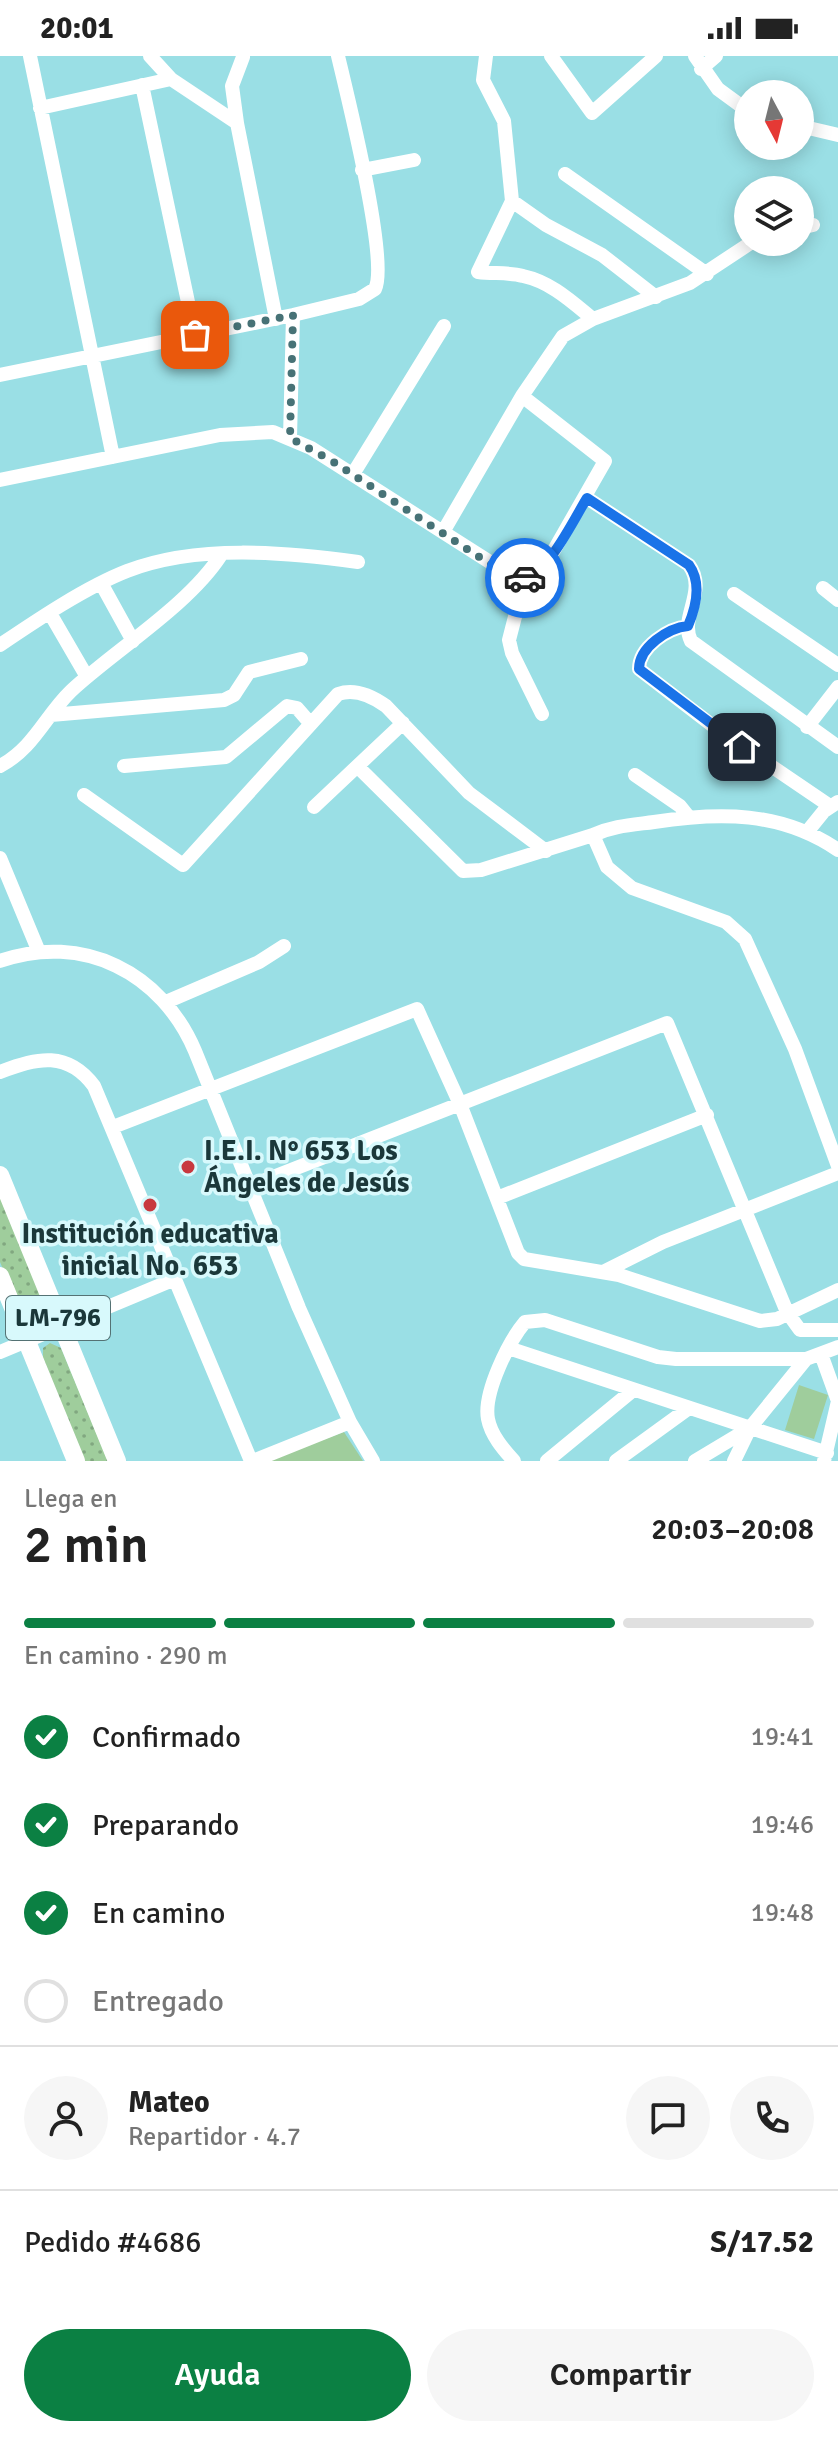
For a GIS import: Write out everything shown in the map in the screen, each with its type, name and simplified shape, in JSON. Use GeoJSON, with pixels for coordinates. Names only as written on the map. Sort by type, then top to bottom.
{"type":"FeatureCollection","features":[{"type":"Feature","properties":{"kind":"main road","name":"LM-796"},"geometry":{"type":"LineString","coordinates":[[0,1175],[117,1461]]}},
{"type":"Feature","properties":{"kind":"main road","name":"LM-796"},"geometry":{"type":"LineString","coordinates":[[0,1276],[76,1461]]}},
{"type":"Feature","properties":{"kind":"street"},"geometry":{"type":"LineString","coordinates":[[30,56],[113,457]]}},
{"type":"Feature","properties":{"kind":"street"},"geometry":{"type":"LineString","coordinates":[[150,56],[171,79],[237,123]]}},
{"type":"Feature","properties":{"kind":"street"},"geometry":{"type":"LineString","coordinates":[[0,375],[293,315],[359,299],[377,286],[379,274],[362,170],[338,56]]}},
{"type":"Feature","properties":{"kind":"street"},"geometry":{"type":"LineString","coordinates":[[486,56],[483,80],[504,121],[512,201],[478,272],[520,275],[537,280],[557,290],[593,319]]}},
{"type":"Feature","properties":{"kind":"street"},"geometry":{"type":"LineString","coordinates":[[551,56],[592,113],[656,56]]}},
{"type":"Feature","properties":{"kind":"street"},"geometry":{"type":"LineString","coordinates":[[716,56],[698,63],[734,102]]}},
{"type":"Feature","properties":{"kind":"street"},"geometry":{"type":"LineString","coordinates":[[219,111],[243,57]]}},
{"type":"Feature","properties":{"kind":"street"},"geometry":{"type":"LineString","coordinates":[[40,108],[171,79]]}},
{"type":"Feature","properties":{"kind":"street"},"geometry":{"type":"LineString","coordinates":[[142,85],[195,335]]}},
{"type":"Feature","properties":{"kind":"street"},"geometry":{"type":"LineString","coordinates":[[232,86],[276,319]]}},
{"type":"Feature","properties":{"kind":"street"},"geometry":{"type":"LineString","coordinates":[[814,129],[838,135]]}},
{"type":"Feature","properties":{"kind":"street"},"geometry":{"type":"LineString","coordinates":[[362,170],[414,160]]}},
{"type":"Feature","properties":{"kind":"street"},"geometry":{"type":"LineString","coordinates":[[565,174],[707,274]]}},
{"type":"Feature","properties":{"kind":"street"},"geometry":{"type":"LineString","coordinates":[[512,201],[546,225],[602,255],[656,297]]}},
{"type":"Feature","properties":{"kind":"street"},"geometry":{"type":"LineString","coordinates":[[443,532],[522,396],[563,336],[593,319],[656,297],[707,274],[734,255]]}},
{"type":"Feature","properties":{"kind":"street"},"geometry":{"type":"LineString","coordinates":[[290,438],[293,315]]}},
{"type":"Feature","properties":{"kind":"street"},"geometry":{"type":"LineString","coordinates":[[353,474],[444,326]]}},
{"type":"Feature","properties":{"kind":"street"},"geometry":{"type":"LineString","coordinates":[[0,480],[247,431],[273,432],[290,438],[353,474],[518,580],[534,576],[549,559],[605,463],[604,457],[522,396]]}},
{"type":"Feature","properties":{"kind":"street"},"geometry":{"type":"LineString","coordinates":[[587,498],[689,565],[696,578],[697,591],[688,626],[691,641],[838,747]]}},
{"type":"Feature","properties":{"kind":"street"},"geometry":{"type":"LineString","coordinates":[[0,766],[31,743],[51,715],[87,677],[133,641],[221,555]]}},
{"type":"Feature","properties":{"kind":"street"},"geometry":{"type":"LineString","coordinates":[[0,645],[101,583],[154,563],[221,555],[305,556],[358,562]]}},
{"type":"Feature","properties":{"kind":"street"},"geometry":{"type":"LineString","coordinates":[[525,578],[509,640],[542,714]]}},
{"type":"Feature","properties":{"kind":"street"},"geometry":{"type":"LineString","coordinates":[[101,583],[133,641]]}},
{"type":"Feature","properties":{"kind":"street"},"geometry":{"type":"LineString","coordinates":[[823,588],[838,600]]}},
{"type":"Feature","properties":{"kind":"street"},"geometry":{"type":"LineString","coordinates":[[734,594],[838,665]]}},
{"type":"Feature","properties":{"kind":"street"},"geometry":{"type":"LineString","coordinates":[[51,615],[87,677]]}},
{"type":"Feature","properties":{"kind":"street"},"geometry":{"type":"LineString","coordinates":[[688,626],[674,627],[660,636],[639,661],[639,669],[731,739],[834,804],[807,832]]}},
{"type":"Feature","properties":{"kind":"street"},"geometry":{"type":"LineString","coordinates":[[51,715],[224,700],[234,695],[249,672],[301,659]]}},
{"type":"Feature","properties":{"kind":"street"},"geometry":{"type":"LineString","coordinates":[[807,727],[838,687]]}},
{"type":"Feature","properties":{"kind":"street"},"geometry":{"type":"LineString","coordinates":[[84,795],[183,865],[338,694],[352,692],[374,698],[403,723],[469,793],[546,851]]}},
{"type":"Feature","properties":{"kind":"street"},"geometry":{"type":"LineString","coordinates":[[124,766],[226,757],[287,706],[297,708],[310,723]]}},
{"type":"Feature","properties":{"kind":"street"},"geometry":{"type":"LineString","coordinates":[[314,807],[403,723]]}},
{"type":"Feature","properties":{"kind":"street"},"geometry":{"type":"LineString","coordinates":[[358,767],[463,871],[481,870],[618,826],[688,816],[765,818],[807,832],[838,850]]}},
{"type":"Feature","properties":{"kind":"street"},"geometry":{"type":"LineString","coordinates":[[635,775],[688,816]]}},
{"type":"Feature","properties":{"kind":"street"},"geometry":{"type":"LineString","coordinates":[[593,835],[607,867],[632,888],[726,922],[745,939],[795,1049],[838,1166]]}},
{"type":"Feature","properties":{"kind":"street"},"geometry":{"type":"LineString","coordinates":[[0,858],[39,952]]}},
{"type":"Feature","properties":{"kind":"street"},"geometry":{"type":"LineString","coordinates":[[166,1002],[259,962],[284,946]]}},
{"type":"Feature","properties":{"kind":"street"},"geometry":{"type":"LineString","coordinates":[[0,961],[39,952],[75,952],[111,962],[141,979],[166,1002],[189,1037],[299,1308],[350,1422],[373,1461]]}},
{"type":"Feature","properties":{"kind":"street"},"geometry":{"type":"LineString","coordinates":[[113,1127],[417,1009],[460,1104],[521,1257],[603,1272],[760,1321],[777,1319],[838,1290]]}},
{"type":"Feature","properties":{"kind":"street"},"geometry":{"type":"LineString","coordinates":[[250,1186],[667,1023],[787,1312],[800,1330],[838,1330]]}},
{"type":"Feature","properties":{"kind":"street"},"geometry":{"type":"LineString","coordinates":[[0,1072],[44,1059],[69,1063],[94,1086],[252,1461],[350,1422]]}},
{"type":"Feature","properties":{"kind":"street"},"geometry":{"type":"LineString","coordinates":[[497,1198],[707,1115]]}},
{"type":"Feature","properties":{"kind":"street"},"geometry":{"type":"LineString","coordinates":[[603,1272],[663,1242],[838,1173]]}},
{"type":"Feature","properties":{"kind":"street"},"geometry":{"type":"LineString","coordinates":[[0,1352],[175,1279]]}},
{"type":"Feature","properties":{"kind":"street"},"geometry":{"type":"LineString","coordinates":[[514,1461],[498,1440],[488,1415],[490,1396],[508,1348],[525,1322],[535,1319],[658,1357],[806,1359],[838,1347]]}},
{"type":"Feature","properties":{"kind":"street"},"geometry":{"type":"LineString","coordinates":[[508,1348],[750,1428],[826,1457],[838,1401],[821,1354]]}},
{"type":"Feature","properties":{"kind":"street"},"geometry":{"type":"LineString","coordinates":[[734,1461],[750,1428],[806,1359]]}},
{"type":"Feature","properties":{"kind":"street"},"geometry":{"type":"LineString","coordinates":[[547,1461],[632,1391]]}},
{"type":"Feature","properties":{"kind":"street"},"geometry":{"type":"LineString","coordinates":[[616,1461],[689,1408]]}},
{"type":"Feature","properties":{"kind":"street"},"geometry":{"type":"LineString","coordinates":[[695,1461],[750,1428]]}},
{"type":"Feature","properties":{"kind":"green space"},"geometry":{"type":"Polygon","coordinates":[[[0,1195],[48,1313],[37,1325],[24,1320],[0,1262],[0,1195]]]}},
{"type":"Feature","properties":{"kind":"green space"},"geometry":{"type":"Polygon","coordinates":[[[50,1343],[61,1348],[108,1461],[84,1461],[43,1358],[43,1348],[50,1343]]]}},
{"type":"Feature","properties":{"kind":"green space"},"geometry":{"type":"Polygon","coordinates":[[[799,1385],[828,1395],[814,1439],[785,1430],[799,1385]]]}},
{"type":"Feature","properties":{"kind":"green space"},"geometry":{"type":"Polygon","coordinates":[[[344,1432],[363,1461],[265,1461],[344,1432]]]}},
{"type":"Feature","properties":{"kind":"way so far"},"geometry":{"type":"LineString","coordinates":[[195,335],[293,315],[290,438],[332,461],[493,566],[518,580],[525,578]]}},
{"type":"Feature","properties":{"kind":"place","name":"I.E.I. N° 653 Los Ángeles de Jesús"},"geometry":{"type":"Point","coordinates":[188,1167]}},
{"type":"Feature","properties":{"kind":"place","name":"Institución educativa inicial No. 653"},"geometry":{"type":"Point","coordinates":[150,1205]}},
{"type":"Feature","properties":{"kind":"route"},"geometry":{"type":"LineString","coordinates":[[525,578],[534,576],[549,559],[587,498],[689,565],[694,571],[697,591],[688,626],[674,627],[660,636],[638,666],[742,747]]}}]}
